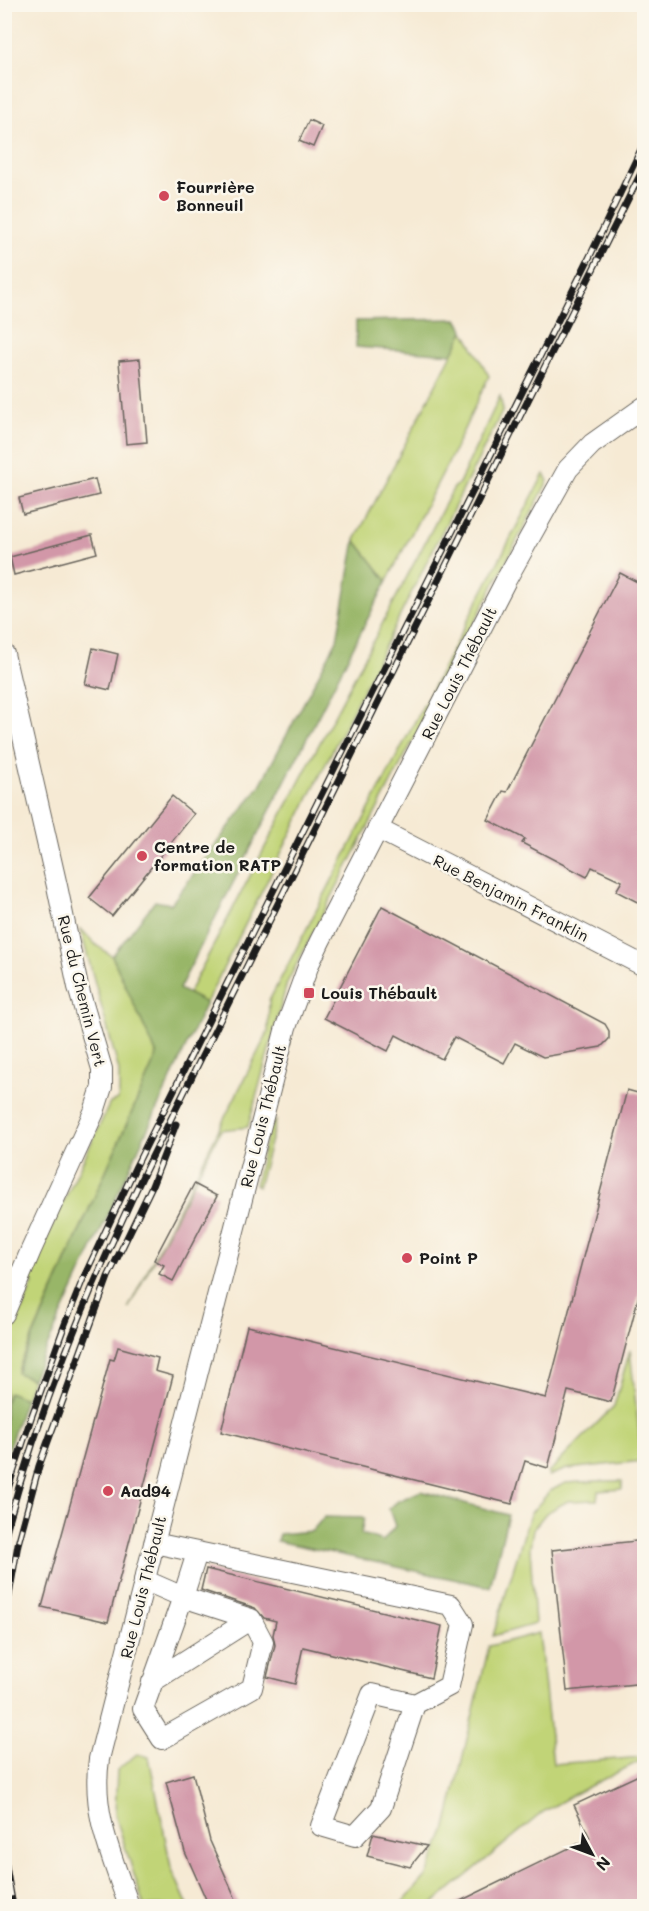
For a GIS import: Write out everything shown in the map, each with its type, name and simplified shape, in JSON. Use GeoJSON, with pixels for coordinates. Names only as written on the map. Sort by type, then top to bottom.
{"type":"FeatureCollection","features":[{"type":"Feature","properties":{"kind":"street","name":"Rue Louis Thébault"},"geometry":{"type":"LineString","coordinates":[[129,1906],[98,1809],[96,1778],[99,1759],[285,1027],[309,964],[506,580],[568,469],[592,444],[645,407]]}},
{"type":"Feature","properties":{"kind":"street","name":"Rue du Chemin Vert"},"geometry":{"type":"LineString","coordinates":[[4,654],[55,874],[78,987],[103,1079],[101,1095],[94,1112],[4,1314]]}},
{"type":"Feature","properties":{"kind":"street","name":"Rue Benjamin Franklin"},"geometry":{"type":"LineString","coordinates":[[378,829],[645,966]]}},
{"type":"Feature","properties":{"kind":"street"},"geometry":{"type":"LineString","coordinates":[[154,1543],[451,1605],[463,1624],[449,1686],[415,1704],[372,1694],[321,1826],[355,1836],[381,1808],[415,1704]]}},
{"type":"Feature","properties":{"kind":"street"},"geometry":{"type":"LineString","coordinates":[[144,1580],[183,1596],[251,1618],[262,1642],[252,1688],[162,1739],[143,1709],[183,1596],[197,1553]]}},
{"type":"Feature","properties":{"kind":"street"},"geometry":{"type":"LineString","coordinates":[[152,1682],[251,1618]]}},
{"type":"Feature","properties":{"kind":"green space"},"geometry":{"type":"Polygon","coordinates":[[[457,319],[464,331],[452,354],[356,347],[356,321],[457,319]]]}},
{"type":"Feature","properties":{"kind":"green space"},"geometry":{"type":"Polygon","coordinates":[[[464,331],[489,376],[453,453],[387,581],[355,540],[464,331]]]}},
{"type":"Feature","properties":{"kind":"green space"},"geometry":{"type":"Polygon","coordinates":[[[500,396],[503,410],[206,1003],[188,994],[453,489],[459,483],[500,396]]]}},
{"type":"Feature","properties":{"kind":"green space"},"geometry":{"type":"Polygon","coordinates":[[[544,474],[548,481],[287,983],[248,1127],[221,1130],[128,1309],[268,1032],[269,1001],[544,474]]]}},
{"type":"Feature","properties":{"kind":"green space"},"geometry":{"type":"Polygon","coordinates":[[[355,540],[387,581],[179,989],[206,1003],[32,1379],[17,1373],[157,1055],[112,956],[155,901],[171,904],[259,787],[337,640],[355,540]]]}},
{"type":"Feature","properties":{"kind":"green space"},"geometry":{"type":"Polygon","coordinates":[[[80,928],[96,945],[112,956],[157,1055],[17,1372],[32,1379],[25,1399],[9,1393],[5,1404],[5,1339],[9,1326],[15,1327],[33,1283],[27,1280],[110,1103],[118,1100],[119,1094],[119,1071],[80,928]]]}},
{"type":"Feature","properties":{"kind":"green space"},"geometry":{"type":"Polygon","coordinates":[[[276,1121],[258,1187],[255,1184],[269,1126],[276,1121]]]}},
{"type":"Feature","properties":{"kind":"green space"},"geometry":{"type":"Polygon","coordinates":[[[630,1350],[642,1461],[567,1469],[549,1476],[548,1473],[614,1406],[630,1350]]]}},
{"type":"Feature","properties":{"kind":"green space"},"geometry":{"type":"Polygon","coordinates":[[[9,1392],[25,1399],[5,1460],[5,1404],[9,1392]]]}},
{"type":"Feature","properties":{"kind":"green space"},"geometry":{"type":"Polygon","coordinates":[[[622,1481],[622,1489],[598,1491],[597,1500],[568,1501],[546,1513],[533,1529],[530,1548],[535,1624],[493,1636],[530,1514],[550,1491],[565,1483],[622,1481]]]}},
{"type":"Feature","properties":{"kind":"green space"},"geometry":{"type":"Polygon","coordinates":[[[421,1491],[508,1515],[490,1587],[277,1541],[279,1534],[312,1531],[324,1517],[364,1518],[361,1534],[383,1541],[395,1526],[389,1509],[398,1501],[421,1491]]]}},
{"type":"Feature","properties":{"kind":"green space"},"geometry":{"type":"Polygon","coordinates":[[[539,1633],[553,1764],[644,1757],[644,1759],[543,1812],[430,1906],[400,1906],[427,1875],[445,1832],[489,1646],[539,1633]]]}},
{"type":"Feature","properties":{"kind":"green space"},"geometry":{"type":"Polygon","coordinates":[[[137,1754],[149,1757],[171,1867],[188,1906],[144,1906],[115,1815],[117,1770],[137,1754]]]}},
{"type":"Feature","properties":{"kind":"building"},"geometry":{"type":"Polygon","coordinates":[[[309,120],[322,126],[313,147],[299,141],[309,120]]]}},
{"type":"Feature","properties":{"kind":"building"},"geometry":{"type":"Polygon","coordinates":[[[140,359],[147,442],[126,444],[119,361],[140,359]]]}},
{"type":"Feature","properties":{"kind":"building"},"geometry":{"type":"Polygon","coordinates":[[[95,479],[99,495],[23,514],[19,498],[95,479]]]}},
{"type":"Feature","properties":{"kind":"building"},"geometry":{"type":"Polygon","coordinates":[[[92,535],[97,553],[14,575],[10,557],[92,535]]]}},
{"type":"Feature","properties":{"kind":"building"},"geometry":{"type":"Polygon","coordinates":[[[620,573],[645,586],[645,906],[616,891],[622,881],[592,867],[587,877],[522,843],[525,839],[488,820],[503,791],[507,792],[620,573]]]}},
{"type":"Feature","properties":{"kind":"building"},"geometry":{"type":"Polygon","coordinates":[[[93,648],[118,654],[110,690],[85,684],[93,648]]]}},
{"type":"Feature","properties":{"kind":"building","name":"Centre de formation RATP"},"geometry":{"type":"Polygon","coordinates":[[[172,796],[194,814],[112,916],[89,898],[172,796]]]}},
{"type":"Feature","properties":{"kind":"building"},"geometry":{"type":"Polygon","coordinates":[[[382,906],[605,1024],[609,1031],[609,1039],[601,1047],[543,1057],[515,1043],[504,1063],[454,1037],[442,1059],[396,1035],[388,1051],[324,1018],[382,906]]]}},
{"type":"Feature","properties":{"kind":"building"},"geometry":{"type":"Polygon","coordinates":[[[627,1090],[645,1095],[645,1272],[611,1402],[568,1391],[548,1468],[525,1461],[512,1504],[221,1432],[247,1326],[546,1398],[627,1090]]]}},
{"type":"Feature","properties":{"kind":"building"},"geometry":{"type":"Polygon","coordinates":[[[194,1184],[217,1196],[173,1281],[159,1274],[164,1265],[154,1260],[194,1184]]]}},
{"type":"Feature","properties":{"kind":"building","name":"Aad94"},"geometry":{"type":"Polygon","coordinates":[[[118,1347],[158,1358],[155,1371],[173,1376],[108,1622],[42,1607],[110,1359],[114,1360],[118,1347]]]}},
{"type":"Feature","properties":{"kind":"building"},"geometry":{"type":"Polygon","coordinates":[[[645,1540],[645,1683],[567,1691],[552,1550],[645,1540]]]}},
{"type":"Feature","properties":{"kind":"building"},"geometry":{"type":"Polygon","coordinates":[[[206,1569],[442,1626],[431,1678],[303,1647],[295,1684],[267,1677],[275,1645],[273,1635],[276,1621],[264,1618],[255,1608],[201,1590],[206,1569]]]}},
{"type":"Feature","properties":{"kind":"building"},"geometry":{"type":"Polygon","coordinates":[[[645,1772],[645,1906],[450,1906],[590,1838],[574,1805],[645,1772]]]}},
{"type":"Feature","properties":{"kind":"building"},"geometry":{"type":"Polygon","coordinates":[[[193,1774],[210,1841],[239,1906],[209,1906],[185,1852],[166,1782],[193,1774]]]}},
{"type":"Feature","properties":{"kind":"building"},"geometry":{"type":"Polygon","coordinates":[[[373,1834],[427,1846],[410,1867],[367,1856],[373,1834]]]}},
{"type":"Feature","properties":{"kind":"railway"},"geometry":{"type":"LineString","coordinates":[[4,1501],[65,1324],[83,1279],[136,1166],[591,254],[644,143]]}},
{"type":"Feature","properties":{"kind":"railway"},"geometry":{"type":"LineString","coordinates":[[4,1539],[33,1444],[66,1352],[145,1171],[644,167]]}},
{"type":"Feature","properties":{"kind":"railway"},"geometry":{"type":"LineString","coordinates":[[4,1624],[18,1544],[39,1466],[108,1277],[152,1186],[176,1124]]}},
{"type":"Feature","properties":{"kind":"railway"},"geometry":{"type":"LineString","coordinates":[[4,1855],[13,1906]]}},
{"type":"Feature","properties":{"kind":"place","name":"Fourrière Bonneuil"},"geometry":{"type":"Point","coordinates":[164,196]}},
{"type":"Feature","properties":{"kind":"place","name":"Centre de formation RATP"},"geometry":{"type":"Point","coordinates":[142,856]}},
{"type":"Feature","properties":{"kind":"place","name":"Louis Thébault"},"geometry":{"type":"Point","coordinates":[309,993]}},
{"type":"Feature","properties":{"kind":"place","name":"Point P"},"geometry":{"type":"Point","coordinates":[407,1258]}},
{"type":"Feature","properties":{"kind":"place","name":"Aad94"},"geometry":{"type":"Point","coordinates":[108,1491]}}]}
